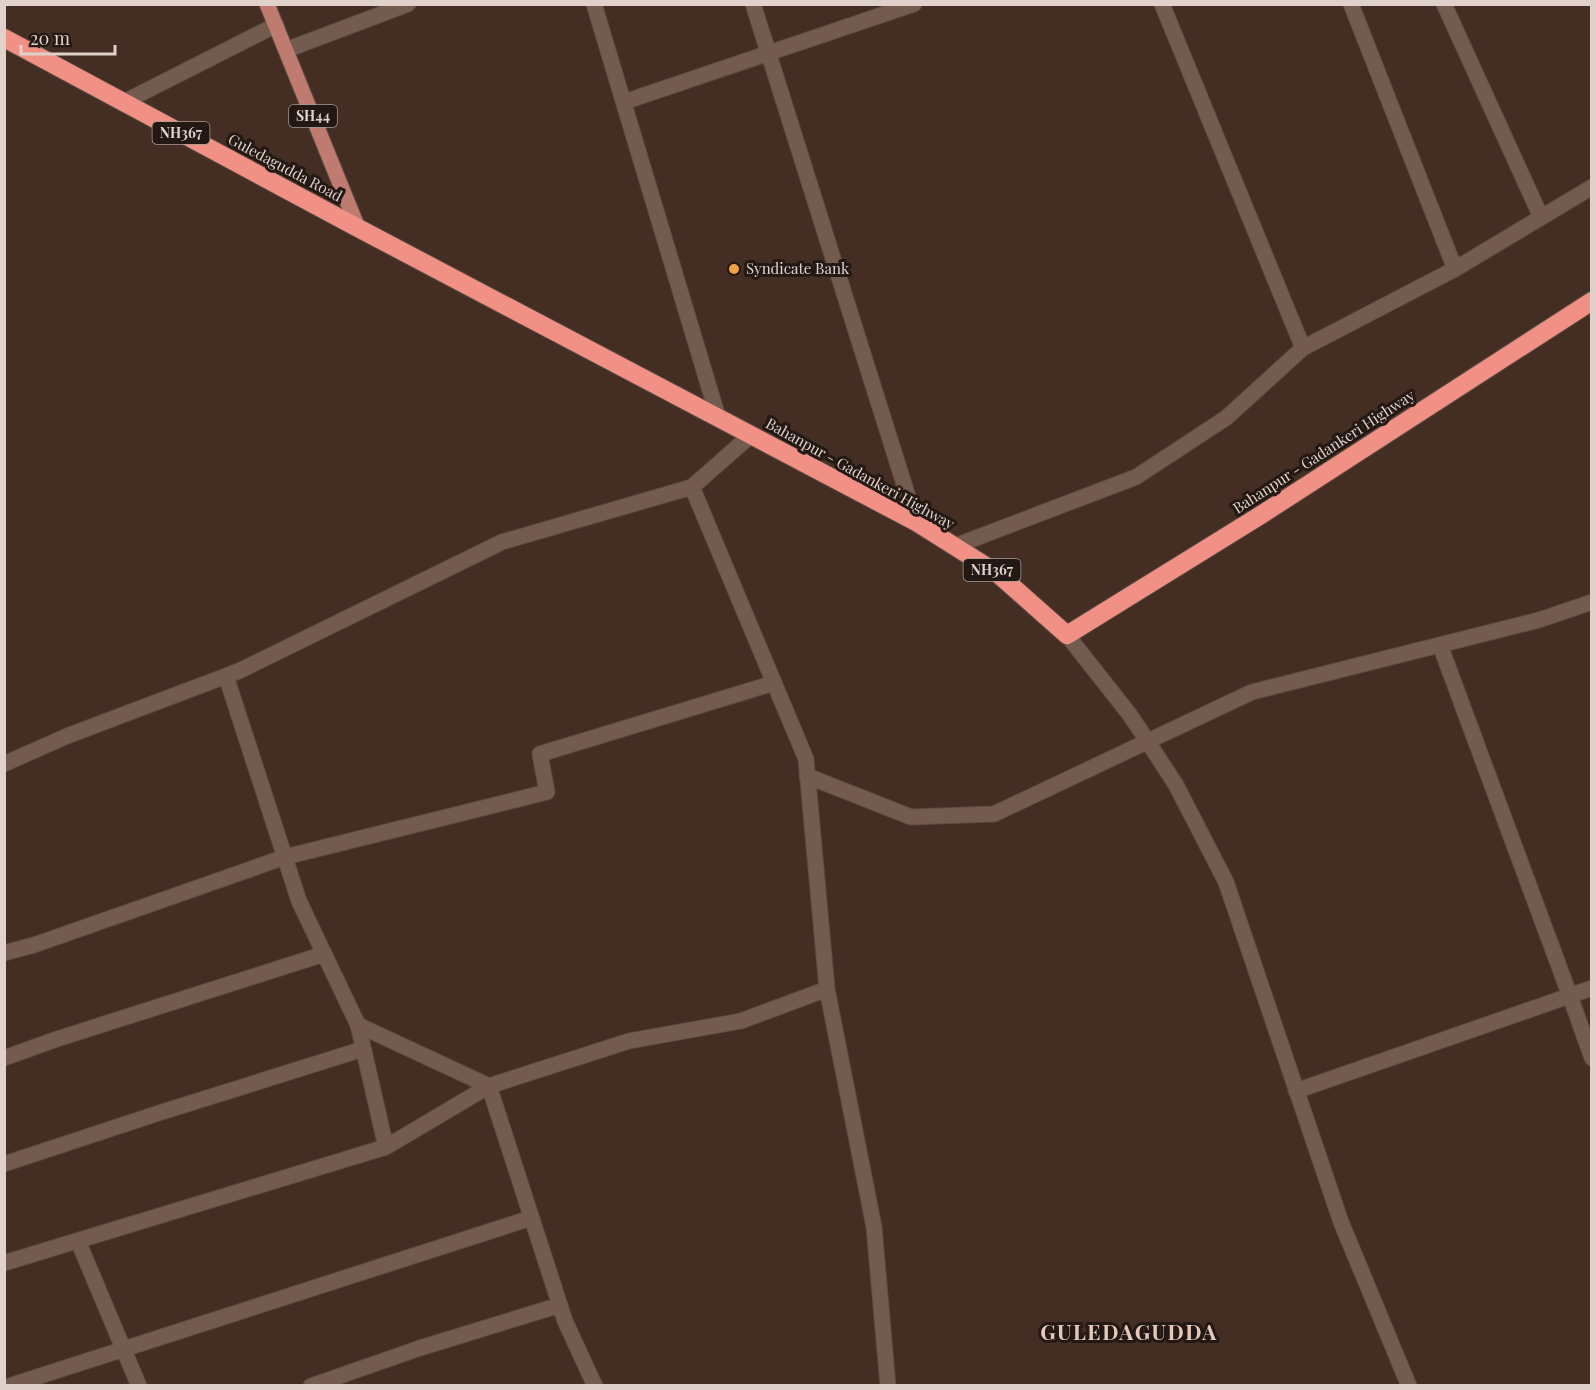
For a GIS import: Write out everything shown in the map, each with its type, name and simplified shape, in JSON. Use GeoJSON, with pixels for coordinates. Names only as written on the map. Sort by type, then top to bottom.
{"type":"FeatureCollection","features":[{"type":"Feature","properties":{"kind":"highway","name":"Guledagudda Road"},"geometry":{"type":"LineString","coordinates":[[4,38],[358,228]]}},
{"type":"Feature","properties":{"kind":"highway","name":"Bahanpur - Gadankeri Highway"},"geometry":{"type":"LineString","coordinates":[[358,228],[916,522],[997,573],[1067,635],[1264,513],[1592,301]]}},
{"type":"Feature","properties":{"kind":"main road","name":"SH44"},"geometry":{"type":"LineString","coordinates":[[267,4],[358,228]]}},
{"type":"Feature","properties":{"kind":"street"},"geometry":{"type":"LineString","coordinates":[[286,50],[408,4]]}},
{"type":"Feature","properties":{"kind":"street"},"geometry":{"type":"LineString","coordinates":[[594,4],[718,417]]}},
{"type":"Feature","properties":{"kind":"street"},"geometry":{"type":"LineString","coordinates":[[753,4],[916,522]]}},
{"type":"Feature","properties":{"kind":"street"},"geometry":{"type":"LineString","coordinates":[[624,102],[914,4]]}},
{"type":"Feature","properties":{"kind":"street"},"geometry":{"type":"LineString","coordinates":[[1162,4],[1303,348]]}},
{"type":"Feature","properties":{"kind":"street"},"geometry":{"type":"LineString","coordinates":[[1352,4],[1455,269]]}},
{"type":"Feature","properties":{"kind":"street"},"geometry":{"type":"LineString","coordinates":[[1444,4],[1541,217]]}},
{"type":"Feature","properties":{"kind":"street"},"geometry":{"type":"LineString","coordinates":[[124,102],[276,25]]}},
{"type":"Feature","properties":{"kind":"street"},"geometry":{"type":"LineString","coordinates":[[955,546],[1136,477],[1226,418],[1303,348],[1455,269],[1592,187]]}},
{"type":"Feature","properties":{"kind":"street"},"geometry":{"type":"LineString","coordinates":[[4,764],[67,736],[250,666],[502,542],[692,487],[751,435]]}},
{"type":"Feature","properties":{"kind":"street"},"geometry":{"type":"LineString","coordinates":[[692,487],[806,759],[827,989],[874,1227],[888,1386]]}},
{"type":"Feature","properties":{"kind":"street"},"geometry":{"type":"LineString","coordinates":[[807,776],[911,817],[994,814],[1252,692],[1539,620],[1592,602]]}},
{"type":"Feature","properties":{"kind":"street"},"geometry":{"type":"LineString","coordinates":[[1067,635],[1130,715],[1148,742],[1176,786],[1226,882],[1341,1222],[1409,1386]]}},
{"type":"Feature","properties":{"kind":"street"},"geometry":{"type":"LineString","coordinates":[[1440,645],[1592,1058]]}},
{"type":"Feature","properties":{"kind":"street"},"geometry":{"type":"LineString","coordinates":[[226,676],[299,901],[358,1025],[386,1147]]}},
{"type":"Feature","properties":{"kind":"street"},"geometry":{"type":"LineString","coordinates":[[4,953],[34,945],[285,857],[547,792],[540,754],[774,683]]}},
{"type":"Feature","properties":{"kind":"street"},"geometry":{"type":"LineString","coordinates":[[4,1058],[57,1038],[324,954]]}},
{"type":"Feature","properties":{"kind":"street"},"geometry":{"type":"LineString","coordinates":[[1296,1091],[1592,988]]}},
{"type":"Feature","properties":{"kind":"street"},"geometry":{"type":"LineString","coordinates":[[4,1263],[386,1147],[489,1086],[629,1041],[741,1021],[827,989]]}},
{"type":"Feature","properties":{"kind":"street"},"geometry":{"type":"LineString","coordinates":[[358,1025],[489,1086],[565,1321],[595,1386]]}},
{"type":"Feature","properties":{"kind":"street"},"geometry":{"type":"LineString","coordinates":[[4,1164],[363,1049]]}},
{"type":"Feature","properties":{"kind":"street"},"geometry":{"type":"LineString","coordinates":[[9,1386],[531,1218]]}},
{"type":"Feature","properties":{"kind":"street"},"geometry":{"type":"LineString","coordinates":[[78,1241],[140,1386]]}},
{"type":"Feature","properties":{"kind":"street"},"geometry":{"type":"LineString","coordinates":[[311,1386],[420,1348],[560,1305]]}},
{"type":"Feature","properties":{"kind":"place","name":"Syndicate Bank"},"geometry":{"type":"Point","coordinates":[734,269]}},
{"type":"Feature","properties":{"kind":"district","name":"GULEDAGUDDA"},"geometry":{"type":"Point","coordinates":[1129,1333]}}]}
